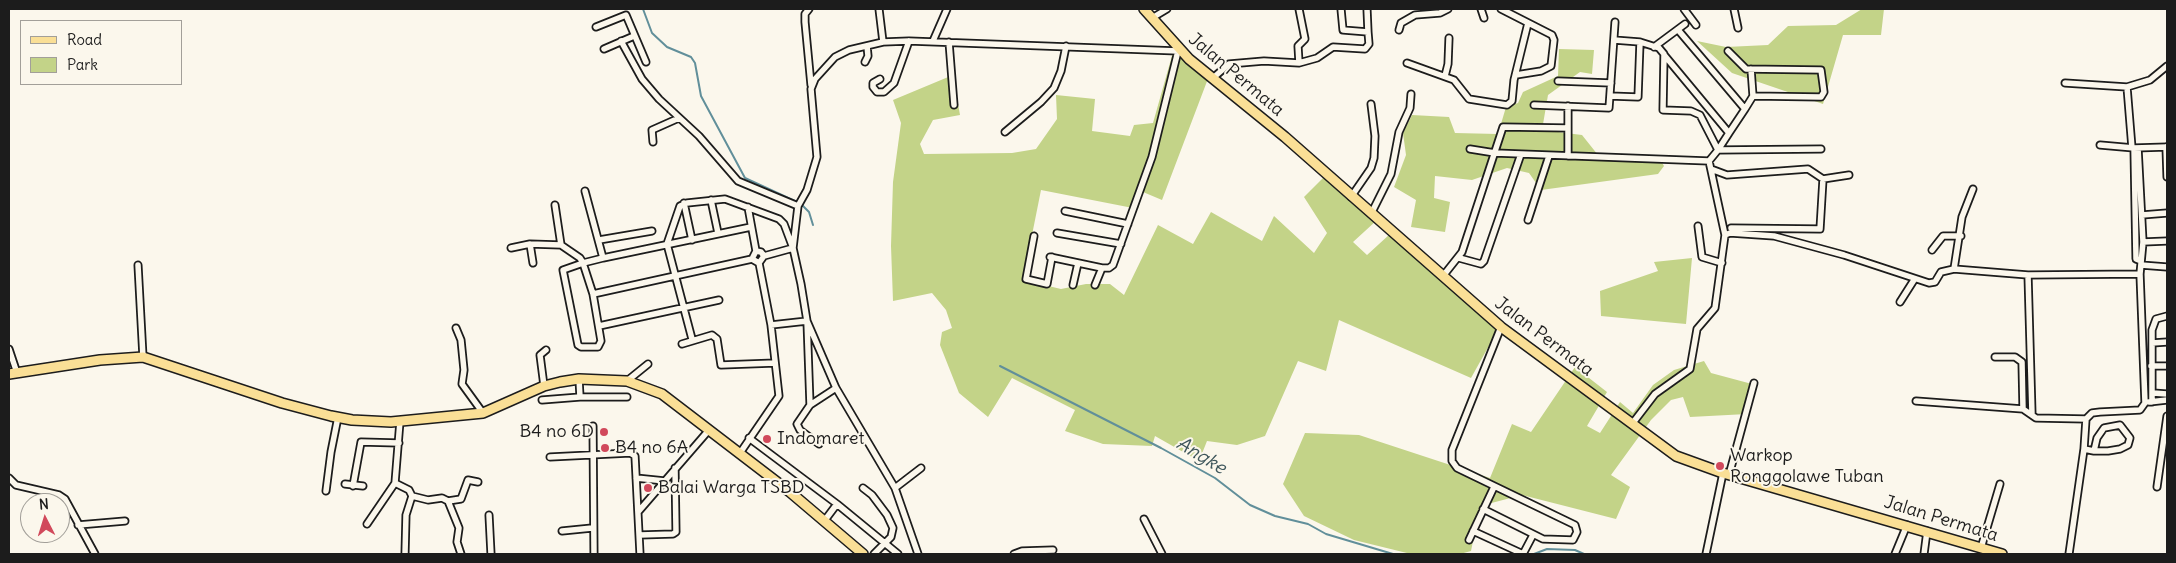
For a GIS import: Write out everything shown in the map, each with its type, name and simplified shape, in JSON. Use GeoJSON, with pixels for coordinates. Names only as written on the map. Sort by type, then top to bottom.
{"type":"FeatureCollection","features":[{"type":"Feature","properties":{"kind":"main road","name":"Jalan Permata"},"geometry":{"type":"LineString","coordinates":[[1144,9],[1178,50],[1284,138],[1501,327],[1676,456],[1726,474],[2002,554]]}},
{"type":"Feature","properties":{"kind":"main road"},"geometry":{"type":"LineString","coordinates":[[13,374],[100,360],[143,357],[282,403],[338,417],[365,421],[400,421],[482,412],[544,386],[579,379],[627,382],[662,394],[740,452],[864,554]]}},
{"type":"Feature","properties":{"kind":"street"},"geometry":{"type":"LineString","coordinates":[[793,248],[798,206],[807,190],[816,157],[807,12],[800,9]]}},
{"type":"Feature","properties":{"kind":"street"},"geometry":{"type":"LineString","coordinates":[[879,9],[883,42]]}},
{"type":"Feature","properties":{"kind":"street"},"geometry":{"type":"LineString","coordinates":[[933,41],[947,9]]}},
{"type":"Feature","properties":{"kind":"street"},"geometry":{"type":"LineString","coordinates":[[1152,18],[1167,9]]}},
{"type":"Feature","properties":{"kind":"street"},"geometry":{"type":"LineString","coordinates":[[1299,9],[1305,39],[1298,46],[1299,63]]}},
{"type":"Feature","properties":{"kind":"street"},"geometry":{"type":"LineString","coordinates":[[1341,9],[1344,31],[1368,32]]}},
{"type":"Feature","properties":{"kind":"street"},"geometry":{"type":"LineString","coordinates":[[1213,78],[1229,64],[1264,61],[1299,63],[1316,58],[1336,47],[1365,49],[1369,44],[1367,9]]}},
{"type":"Feature","properties":{"kind":"street"},"geometry":{"type":"LineString","coordinates":[[1399,30],[1401,23],[1414,12],[1440,12],[1448,9]]}},
{"type":"Feature","properties":{"kind":"street"},"geometry":{"type":"LineString","coordinates":[[1481,9],[1484,18]]}},
{"type":"Feature","properties":{"kind":"street"},"geometry":{"type":"LineString","coordinates":[[1501,9],[1553,37],[1553,62],[1549,68],[1516,75]]}},
{"type":"Feature","properties":{"kind":"street"},"geometry":{"type":"LineString","coordinates":[[1684,9],[1696,25]]}},
{"type":"Feature","properties":{"kind":"street"},"geometry":{"type":"LineString","coordinates":[[1734,9],[1738,28]]}},
{"type":"Feature","properties":{"kind":"street"},"geometry":{"type":"LineString","coordinates":[[596,27],[626,15],[646,62]]}},
{"type":"Feature","properties":{"kind":"street"},"geometry":{"type":"LineString","coordinates":[[1534,105],[1609,108],[1616,22]]}},
{"type":"Feature","properties":{"kind":"street"},"geometry":{"type":"LineString","coordinates":[[1407,63],[1454,80],[1470,99],[1503,106],[1510,104],[1528,23]]}},
{"type":"Feature","properties":{"kind":"street"},"geometry":{"type":"LineString","coordinates":[[1654,47],[1685,24]]}},
{"type":"Feature","properties":{"kind":"street"},"geometry":{"type":"LineString","coordinates":[[1679,30],[1745,108]]}},
{"type":"Feature","properties":{"kind":"street"},"geometry":{"type":"LineString","coordinates":[[604,49],[634,36]]}},
{"type":"Feature","properties":{"kind":"street"},"geometry":{"type":"LineString","coordinates":[[1445,76],[1448,64],[1448,38]]}},
{"type":"Feature","properties":{"kind":"street"},"geometry":{"type":"LineString","coordinates":[[1614,40],[1640,42],[1659,48],[1729,133]]}},
{"type":"Feature","properties":{"kind":"street"},"geometry":{"type":"LineString","coordinates":[[622,41],[642,79],[699,136],[738,181],[798,206]]}},
{"type":"Feature","properties":{"kind":"street"},"geometry":{"type":"LineString","coordinates":[[880,79],[873,83],[873,87],[877,92],[884,92],[894,83],[909,41]]}},
{"type":"Feature","properties":{"kind":"street"},"geometry":{"type":"LineString","coordinates":[[811,89],[815,79],[836,57],[849,50],[883,42],[933,41],[1178,50],[1152,157],[1113,265],[1109,268],[1102,268],[1051,257],[1047,284],[1026,279],[1034,236]]}},
{"type":"Feature","properties":{"kind":"street"},"geometry":{"type":"LineString","coordinates":[[949,42],[954,105]]}},
{"type":"Feature","properties":{"kind":"street"},"geometry":{"type":"LineString","coordinates":[[1610,96],[1638,97],[1640,42]]}},
{"type":"Feature","properties":{"kind":"street"},"geometry":{"type":"LineString","coordinates":[[865,62],[868,56],[867,46]]}},
{"type":"Feature","properties":{"kind":"street"},"geometry":{"type":"LineString","coordinates":[[1005,132],[1041,102],[1054,88],[1061,71],[1066,46]]}},
{"type":"Feature","properties":{"kind":"street"},"geometry":{"type":"LineString","coordinates":[[1728,51],[1746,69],[1822,70],[1824,92],[1821,97],[1753,96]]}},
{"type":"Feature","properties":{"kind":"street"},"geometry":{"type":"LineString","coordinates":[[1664,54],[1663,110],[1690,111],[1700,115],[1718,150]]}},
{"type":"Feature","properties":{"kind":"street"},"geometry":{"type":"LineString","coordinates":[[2066,83],[2127,86],[2150,80],[2167,66]]}},
{"type":"Feature","properties":{"kind":"street"},"geometry":{"type":"LineString","coordinates":[[1709,161],[1753,96],[1751,69]]}},
{"type":"Feature","properties":{"kind":"street"},"geometry":{"type":"LineString","coordinates":[[1558,80],[1611,83]]}},
{"type":"Feature","properties":{"kind":"street"},"geometry":{"type":"LineString","coordinates":[[1916,401],[2023,409],[2036,418],[2086,419],[2092,414],[2100,412],[2140,410],[2145,403],[2140,274],[2143,226],[2127,86]]}},
{"type":"Feature","properties":{"kind":"street"},"geometry":{"type":"LineString","coordinates":[[1371,214],[1391,174],[1399,132],[1410,108],[1411,94]]}},
{"type":"Feature","properties":{"kind":"street"},"geometry":{"type":"LineString","coordinates":[[1351,197],[1371,168],[1374,158],[1375,136],[1371,104]]}},
{"type":"Feature","properties":{"kind":"street"},"geometry":{"type":"LineString","coordinates":[[1568,106],[1568,156]]}},
{"type":"Feature","properties":{"kind":"street"},"geometry":{"type":"LineString","coordinates":[[653,142],[652,130],[679,118]]}},
{"type":"Feature","properties":{"kind":"street"},"geometry":{"type":"LineString","coordinates":[[1444,276],[1459,258],[1503,127],[1568,128]]}},
{"type":"Feature","properties":{"kind":"street"},"geometry":{"type":"LineString","coordinates":[[2100,145],[2135,148],[2167,147],[2167,177]]}},
{"type":"Feature","properties":{"kind":"street"},"geometry":{"type":"LineString","coordinates":[[1470,148],[1495,153],[1549,156],[1709,161]]}},
{"type":"Feature","properties":{"kind":"street"},"geometry":{"type":"LineString","coordinates":[[2135,148],[2136,259],[2141,263],[2167,267]]}},
{"type":"Feature","properties":{"kind":"street"},"geometry":{"type":"LineString","coordinates":[[1718,150],[1821,149]]}},
{"type":"Feature","properties":{"kind":"street"},"geometry":{"type":"LineString","coordinates":[[1459,258],[1481,264],[1484,261],[1521,154]]}},
{"type":"Feature","properties":{"kind":"street"},"geometry":{"type":"LineString","coordinates":[[1528,220],[1549,156]]}},
{"type":"Feature","properties":{"kind":"street"},"geometry":{"type":"LineString","coordinates":[[1632,424],[1660,390],[1690,369],[1697,330],[1714,308],[1725,235],[1709,161]]}},
{"type":"Feature","properties":{"kind":"street"},"geometry":{"type":"LineString","coordinates":[[1711,169],[1727,175],[1808,169],[1823,179],[1849,175]]}},
{"type":"Feature","properties":{"kind":"street"},"geometry":{"type":"LineString","coordinates":[[1731,228],[1820,229],[1823,179]]}},
{"type":"Feature","properties":{"kind":"street"},"geometry":{"type":"LineString","coordinates":[[1954,269],[1961,236],[1962,217],[1973,189]]}},
{"type":"Feature","properties":{"kind":"street"},"geometry":{"type":"LineString","coordinates":[[585,191],[603,258]]}},
{"type":"Feature","properties":{"kind":"street"},"geometry":{"type":"LineString","coordinates":[[692,339],[667,244],[676,213],[684,203],[725,198],[782,221],[793,248],[807,321],[810,405]]}},
{"type":"Feature","properties":{"kind":"street"},"geometry":{"type":"LineString","coordinates":[[711,200],[718,233]]}},
{"type":"Feature","properties":{"kind":"street"},"geometry":{"type":"LineString","coordinates":[[684,203],[692,240]]}},
{"type":"Feature","properties":{"kind":"street"},"geometry":{"type":"LineString","coordinates":[[555,205],[560,245]]}},
{"type":"Feature","properties":{"kind":"street"},"geometry":{"type":"LineString","coordinates":[[748,207],[756,251],[752,259]]}},
{"type":"Feature","properties":{"kind":"street"},"geometry":{"type":"LineString","coordinates":[[1065,211],[1128,224]]}},
{"type":"Feature","properties":{"kind":"street"},"geometry":{"type":"LineString","coordinates":[[2142,214],[2167,213]]}},
{"type":"Feature","properties":{"kind":"street"},"geometry":{"type":"LineString","coordinates":[[1698,226],[1702,258],[1722,263]]}},
{"type":"Feature","properties":{"kind":"street"},"geometry":{"type":"LineString","coordinates":[[2136,226],[2143,226]]}},
{"type":"Feature","properties":{"kind":"street"},"geometry":{"type":"LineString","coordinates":[[511,248],[530,244],[560,245],[571,250],[583,263],[599,326],[601,341],[599,346],[579,346],[562,274],[564,270],[583,263],[603,258],[752,227]]}},
{"type":"Feature","properties":{"kind":"street"},"geometry":{"type":"LineString","coordinates":[[599,240],[652,231]]}},
{"type":"Feature","properties":{"kind":"street"},"geometry":{"type":"LineString","coordinates":[[1057,233],[1121,244]]}},
{"type":"Feature","properties":{"kind":"street"},"geometry":{"type":"LineString","coordinates":[[1725,235],[1730,233],[1774,236],[1844,255],[1914,280],[1933,283],[1941,272],[1954,269],[2028,275],[2140,274]]}},
{"type":"Feature","properties":{"kind":"street"},"geometry":{"type":"LineString","coordinates":[[1932,250],[1943,236],[1961,236]]}},
{"type":"Feature","properties":{"kind":"street"},"geometry":{"type":"LineString","coordinates":[[2143,242],[2167,240]]}},
{"type":"Feature","properties":{"kind":"street"},"geometry":{"type":"LineString","coordinates":[[530,244],[534,263]]}},
{"type":"Feature","properties":{"kind":"street"},"geometry":{"type":"LineString","coordinates":[[740,452],[779,396],[771,325],[759,263],[764,256],[793,248]]}},
{"type":"Feature","properties":{"kind":"street"},"geometry":{"type":"LineString","coordinates":[[756,251],[761,252],[764,256]]}},
{"type":"Feature","properties":{"kind":"street"},"geometry":{"type":"LineString","coordinates":[[592,294],[752,259],[759,263]]}},
{"type":"Feature","properties":{"kind":"street"},"geometry":{"type":"LineString","coordinates":[[1073,285],[1078,263]]}},
{"type":"Feature","properties":{"kind":"street"},"geometry":{"type":"LineString","coordinates":[[138,265],[143,357]]}},
{"type":"Feature","properties":{"kind":"street"},"geometry":{"type":"LineString","coordinates":[[1095,285],[1102,268]]}},
{"type":"Feature","properties":{"kind":"street"},"geometry":{"type":"LineString","coordinates":[[2028,275],[2032,414]]}},
{"type":"Feature","properties":{"kind":"street"},"geometry":{"type":"LineString","coordinates":[[1900,302],[1914,280]]}},
{"type":"Feature","properties":{"kind":"street"},"geometry":{"type":"LineString","coordinates":[[599,326],[719,300]]}},
{"type":"Feature","properties":{"kind":"street"},"geometry":{"type":"LineString","coordinates":[[2152,402],[2153,322],[2160,317],[2167,316]]}},
{"type":"Feature","properties":{"kind":"street"},"geometry":{"type":"LineString","coordinates":[[771,325],[807,321]]}},
{"type":"Feature","properties":{"kind":"street"},"geometry":{"type":"LineString","coordinates":[[807,321],[836,388],[896,488],[918,554]]}},
{"type":"Feature","properties":{"kind":"street"},"geometry":{"type":"LineString","coordinates":[[1483,510],[1543,540],[1573,540],[1577,529],[1575,525],[1457,468],[1451,456],[1501,327]]}},
{"type":"Feature","properties":{"kind":"street"},"geometry":{"type":"LineString","coordinates":[[456,328],[462,348],[462,384],[482,412]]}},
{"type":"Feature","properties":{"kind":"street"},"geometry":{"type":"LineString","coordinates":[[682,344],[692,339],[710,335],[716,336],[719,362],[723,366],[775,363]]}},
{"type":"Feature","properties":{"kind":"street"},"geometry":{"type":"LineString","coordinates":[[2152,343],[2167,342]]}},
{"type":"Feature","properties":{"kind":"street"},"geometry":{"type":"LineString","coordinates":[[9,349],[13,374]]}},
{"type":"Feature","properties":{"kind":"street"},"geometry":{"type":"LineString","coordinates":[[544,386],[540,355],[546,350]]}},
{"type":"Feature","properties":{"kind":"street"},"geometry":{"type":"LineString","coordinates":[[1995,357],[2015,357],[2022,362],[2023,409]]}},
{"type":"Feature","properties":{"kind":"street"},"geometry":{"type":"LineString","coordinates":[[627,382],[648,364]]}},
{"type":"Feature","properties":{"kind":"street"},"geometry":{"type":"LineString","coordinates":[[2151,366],[2167,366]]}},
{"type":"Feature","properties":{"kind":"street"},"geometry":{"type":"LineString","coordinates":[[579,379],[580,397]]}},
{"type":"Feature","properties":{"kind":"street"},"geometry":{"type":"LineString","coordinates":[[1706,554],[1726,474],[1754,384]]}},
{"type":"Feature","properties":{"kind":"street"},"geometry":{"type":"LineString","coordinates":[[819,444],[797,426],[810,405],[836,388]]}},
{"type":"Feature","properties":{"kind":"street"},"geometry":{"type":"LineString","coordinates":[[2153,393],[2167,394]]}},
{"type":"Feature","properties":{"kind":"street"},"geometry":{"type":"LineString","coordinates":[[542,400],[580,397],[627,397]]}},
{"type":"Feature","properties":{"kind":"street"},"geometry":{"type":"LineString","coordinates":[[2145,403],[2167,400]]}},
{"type":"Feature","properties":{"kind":"street"},"geometry":{"type":"LineString","coordinates":[[2157,487],[2164,460],[2167,416]]}},
{"type":"Feature","properties":{"kind":"street"},"geometry":{"type":"LineString","coordinates":[[326,492],[330,452],[338,417]]}},
{"type":"Feature","properties":{"kind":"street"},"geometry":{"type":"LineString","coordinates":[[2069,554],[2084,450],[2086,419]]}},
{"type":"Feature","properties":{"kind":"street"},"geometry":{"type":"LineString","coordinates":[[367,524],[395,482],[400,421]]}},
{"type":"Feature","properties":{"kind":"street"},"geometry":{"type":"LineString","coordinates":[[2084,450],[2094,450],[2122,449],[2129,443],[2130,438],[2120,425],[2104,428],[2096,438],[2094,450]]}},
{"type":"Feature","properties":{"kind":"street"},"geometry":{"type":"LineString","coordinates":[[593,426],[592,528],[594,554]]}},
{"type":"Feature","properties":{"kind":"street"},"geometry":{"type":"LineString","coordinates":[[638,512],[709,430]]}},
{"type":"Feature","properties":{"kind":"street"},"geometry":{"type":"LineString","coordinates":[[748,438],[837,504],[898,554]]}},
{"type":"Feature","properties":{"kind":"street"},"geometry":{"type":"LineString","coordinates":[[353,486],[361,442],[399,443]]}},
{"type":"Feature","properties":{"kind":"street"},"geometry":{"type":"LineString","coordinates":[[550,457],[630,453],[634,455],[640,554]]}},
{"type":"Feature","properties":{"kind":"street"},"geometry":{"type":"LineString","coordinates":[[640,535],[674,534],[676,532],[675,468]]}},
{"type":"Feature","properties":{"kind":"street"},"geometry":{"type":"LineString","coordinates":[[896,488],[920,468]]}},
{"type":"Feature","properties":{"kind":"street"},"geometry":{"type":"LineString","coordinates":[[636,478],[664,481]]}},
{"type":"Feature","properties":{"kind":"street"},"geometry":{"type":"LineString","coordinates":[[9,480],[28,489],[63,497],[69,503],[78,525],[95,554]]}},
{"type":"Feature","properties":{"kind":"street"},"geometry":{"type":"LineString","coordinates":[[412,496],[428,500],[442,498],[448,501],[461,499],[468,480],[478,482]]}},
{"type":"Feature","properties":{"kind":"street"},"geometry":{"type":"LineString","coordinates":[[395,482],[409,490],[412,496],[406,515],[405,554]]}},
{"type":"Feature","properties":{"kind":"street"},"geometry":{"type":"LineString","coordinates":[[345,484],[363,486]]}},
{"type":"Feature","properties":{"kind":"street"},"geometry":{"type":"LineString","coordinates":[[1981,548],[2000,484]]}},
{"type":"Feature","properties":{"kind":"street"},"geometry":{"type":"LineString","coordinates":[[1469,540],[1494,487]]}},
{"type":"Feature","properties":{"kind":"street"},"geometry":{"type":"LineString","coordinates":[[862,488],[872,495],[891,522],[893,533],[874,554]]}},
{"type":"Feature","properties":{"kind":"street"},"geometry":{"type":"LineString","coordinates":[[448,501],[458,528],[457,542],[461,554]]}},
{"type":"Feature","properties":{"kind":"street"},"geometry":{"type":"LineString","coordinates":[[825,520],[837,504]]}},
{"type":"Feature","properties":{"kind":"street"},"geometry":{"type":"LineString","coordinates":[[489,515],[488,527],[491,554]]}},
{"type":"Feature","properties":{"kind":"street"},"geometry":{"type":"LineString","coordinates":[[1144,519],[1162,554]]}},
{"type":"Feature","properties":{"kind":"street"},"geometry":{"type":"LineString","coordinates":[[78,525],[125,521]]}},
{"type":"Feature","properties":{"kind":"street"},"geometry":{"type":"LineString","coordinates":[[1895,554],[1907,525]]}},
{"type":"Feature","properties":{"kind":"street"},"geometry":{"type":"LineString","coordinates":[[562,531],[592,528]]}},
{"type":"Feature","properties":{"kind":"street"},"geometry":{"type":"LineString","coordinates":[[1473,531],[1523,554],[1533,534]]}},
{"type":"Feature","properties":{"kind":"street"},"geometry":{"type":"LineString","coordinates":[[1924,554],[1927,531]]}},
{"type":"Feature","properties":{"kind":"street"},"geometry":{"type":"LineString","coordinates":[[1014,554],[1022,551],[1053,550]]}},
{"type":"Feature","properties":{"kind":"green space"},"geometry":{"type":"Polygon","coordinates":[[[1862,9],[1884,9],[1881,35],[1843,35],[1823,104],[1732,73],[1697,41],[1726,47],[1768,45],[1788,26],[1836,25],[1862,9]]]}},
{"type":"Feature","properties":{"kind":"green space"},"geometry":{"type":"Polygon","coordinates":[[[1175,45],[1209,76],[1162,200],[1143,192],[1138,209],[1041,190],[1023,280],[1061,289],[1086,284],[1110,284],[1124,295],[1158,225],[1193,244],[1211,212],[1262,241],[1274,216],[1314,253],[1327,233],[1304,197],[1327,174],[1376,221],[1353,242],[1367,255],[1390,234],[1500,326],[1471,378],[1339,320],[1326,371],[1298,361],[1265,436],[1237,445],[1207,441],[1199,461],[1155,436],[1152,446],[1103,444],[1065,431],[1075,410],[1012,378],[988,417],[959,393],[940,345],[942,332],[952,328],[946,310],[932,293],[893,301],[891,246],[893,182],[901,123],[893,100],[953,75],[960,115],[933,120],[920,144],[924,154],[1012,153],[1036,149],[1057,119],[1056,95],[1095,99],[1092,131],[1130,136],[1134,125],[1153,123],[1175,45]]]}},
{"type":"Feature","properties":{"kind":"green space"},"geometry":{"type":"Polygon","coordinates":[[[1559,49],[1594,50],[1592,74],[1580,72],[1548,95],[1542,130],[1582,135],[1602,160],[1658,156],[1664,166],[1658,174],[1541,190],[1529,173],[1507,168],[1472,180],[1435,176],[1434,198],[1450,202],[1445,232],[1411,227],[1416,200],[1394,187],[1406,155],[1403,133],[1412,115],[1449,117],[1455,133],[1498,134],[1506,107],[1518,103],[1523,92],[1558,76],[1559,49]]]}},
{"type":"Feature","properties":{"kind":"green space"},"geometry":{"type":"Polygon","coordinates":[[[1692,258],[1686,324],[1601,316],[1600,291],[1658,271],[1654,262],[1692,258]]]}},
{"type":"Feature","properties":{"kind":"green space"},"geometry":{"type":"Polygon","coordinates":[[[1704,361],[1711,373],[1752,384],[1747,414],[1690,417],[1683,397],[1671,400],[1651,420],[1611,475],[1630,487],[1616,519],[1522,495],[1480,506],[1471,551],[1460,554],[1411,554],[1354,540],[1304,516],[1283,484],[1305,433],[1359,435],[1490,478],[1512,424],[1531,432],[1575,367],[1607,392],[1587,426],[1600,433],[1620,402],[1633,413],[1653,385],[1674,370],[1704,361]]]}},
{"type":"Feature","properties":{"kind":"waterway"},"geometry":{"type":"LineString","coordinates":[[643,9],[652,33],[667,47],[691,57],[695,63],[701,96],[745,178],[797,202]]}},
{"type":"Feature","properties":{"kind":"waterway"},"geometry":{"type":"LineString","coordinates":[[802,205],[809,212],[813,225]]}},
{"type":"Feature","properties":{"kind":"waterway","name":"Angke"},"geometry":{"type":"LineString","coordinates":[[1000,366],[1161,448],[1215,478],[1250,505],[1275,516],[1308,524],[1326,534],[1393,554]]}},
{"type":"Feature","properties":{"kind":"waterway","name":"Angke"},"geometry":{"type":"LineString","coordinates":[[1534,554],[1547,549],[1575,550],[1584,554]]}},
{"type":"Feature","properties":{"kind":"waterway","name":"Angke"},"geometry":{"type":"LineString","coordinates":[[1469,554],[1475,554]]}},
{"type":"Feature","properties":{"kind":"place","name":"B4 no 6D"},"geometry":{"type":"Point","coordinates":[604,432]}},
{"type":"Feature","properties":{"kind":"place","name":"Indomaret"},"geometry":{"type":"Point","coordinates":[767,439]}},
{"type":"Feature","properties":{"kind":"place","name":"B4 no 6A"},"geometry":{"type":"Point","coordinates":[605,448]}},
{"type":"Feature","properties":{"kind":"place","name":"Warkop Ronggolawe Tuban"},"geometry":{"type":"Point","coordinates":[1720,466]}},
{"type":"Feature","properties":{"kind":"place","name":"Balai Warga TSBD"},"geometry":{"type":"Point","coordinates":[648,488]}}]}
